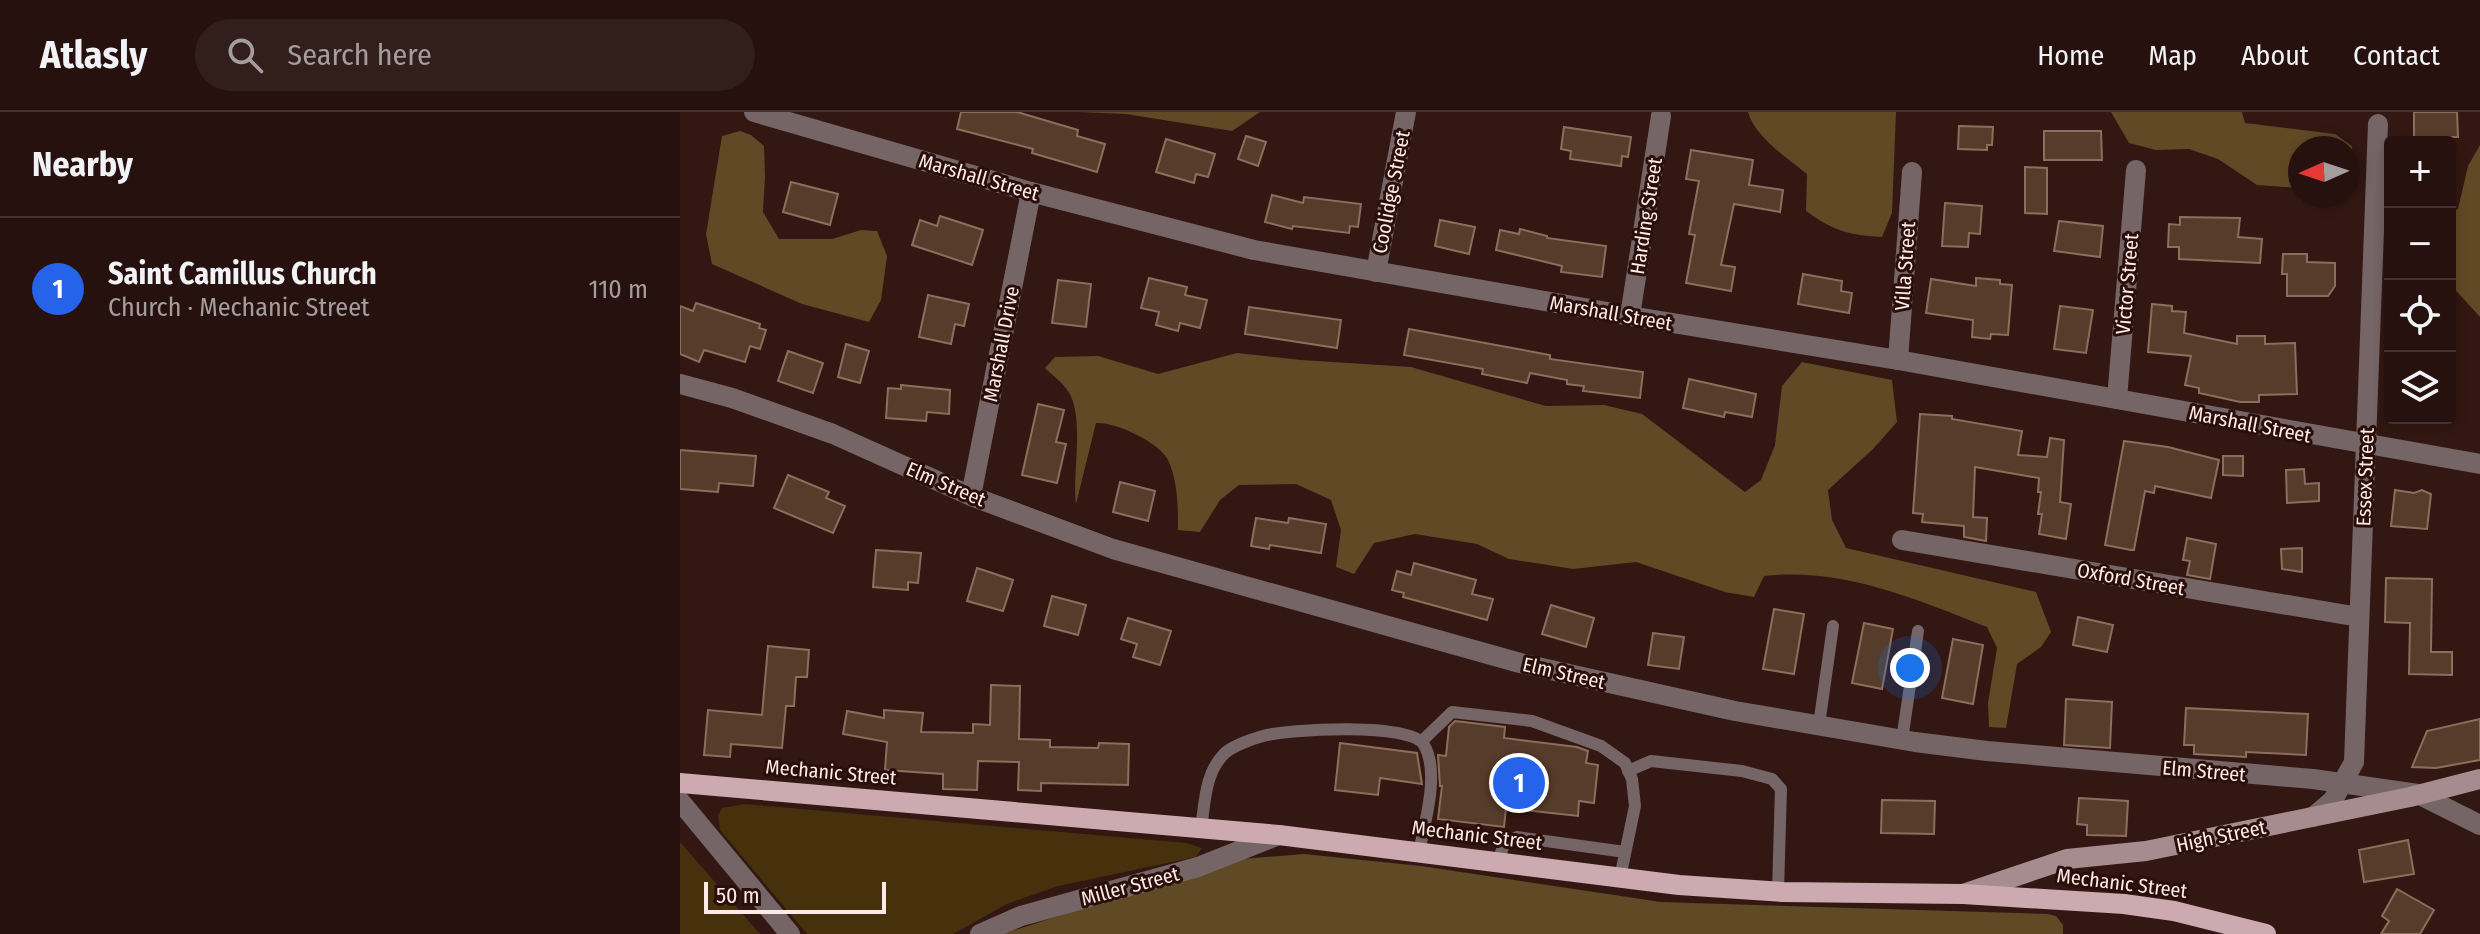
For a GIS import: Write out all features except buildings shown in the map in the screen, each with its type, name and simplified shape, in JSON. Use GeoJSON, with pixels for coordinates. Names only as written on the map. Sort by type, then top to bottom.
{"type":"FeatureCollection","features":[{"type":"Feature","properties":{"kind":"main road","name":"High Street"},"geometry":{"type":"LineString","coordinates":[[1963,894],[2067,859],[2146,851],[2480,779]]}},
{"type":"Feature","properties":{"kind":"main road","name":"Mechanic Street"},"geometry":{"type":"LineString","coordinates":[[680,783],[1279,835],[1679,885],[1778,891],[1963,894],[2124,904],[2174,911],[2266,934]]}},
{"type":"Feature","properties":{"kind":"street","name":"Marshall Street"},"geometry":{"type":"LineString","coordinates":[[754,112],[1212,241],[2480,464]]}},
{"type":"Feature","properties":{"kind":"street","name":"Coolidge Street"},"geometry":{"type":"LineString","coordinates":[[1376,272],[1406,112]]}},
{"type":"Feature","properties":{"kind":"street","name":"Harding Street"},"geometry":{"type":"LineString","coordinates":[[1630,316],[1661,116]]}},
{"type":"Feature","properties":{"kind":"street","name":"Essex Street"},"geometry":{"type":"LineString","coordinates":[[2344,784],[2354,762],[2355,749],[2378,124]]}},
{"type":"Feature","properties":{"kind":"street","name":"Victor Street"},"geometry":{"type":"LineString","coordinates":[[2117,399],[2136,170]]}},
{"type":"Feature","properties":{"kind":"street","name":"Villa Street"},"geometry":{"type":"LineString","coordinates":[[1898,360],[1912,172]]}},
{"type":"Feature","properties":{"kind":"street","name":"Marshall Drive"},"geometry":{"type":"LineString","coordinates":[[971,496],[1031,192]]}},
{"type":"Feature","properties":{"kind":"street","name":"Elm Street"},"geometry":{"type":"LineString","coordinates":[[680,384],[732,398],[833,434],[971,496],[1113,549],[1520,663],[1735,711],[1902,740],[2418,794],[2480,825]]}},
{"type":"Feature","properties":{"kind":"street","name":"Oxford Street"},"geometry":{"type":"LineString","coordinates":[[1902,540],[2359,617]]}},
{"type":"Feature","properties":{"kind":"street"},"geometry":{"type":"LineString","coordinates":[[2355,749],[2363,764],[2378,777],[2418,794]]}},
{"type":"Feature","properties":{"kind":"street"},"geometry":{"type":"LineString","coordinates":[[2313,817],[2333,800],[2344,784]]}},
{"type":"Feature","properties":{"kind":"street"},"geometry":{"type":"LineString","coordinates":[[680,801],[790,934]]}},
{"type":"Feature","properties":{"kind":"street","name":"Miller Street"},"geometry":{"type":"LineString","coordinates":[[980,934],[1021,916],[1198,867],[1279,835]]}},
{"type":"Feature","properties":{"kind":"lane"},"geometry":{"type":"LineString","coordinates":[[1819,725],[1833,626]]}},
{"type":"Feature","properties":{"kind":"lane"},"geometry":{"type":"LineString","coordinates":[[1902,740],[1918,631]]}},
{"type":"Feature","properties":{"kind":"lane"},"geometry":{"type":"LineString","coordinates":[[1422,741],[1452,712],[1532,721],[1601,746],[1625,763],[1632,779],[1635,806],[1620,878]]}},
{"type":"Feature","properties":{"kind":"lane"},"geometry":{"type":"LineString","coordinates":[[1201,828],[1210,771],[1226,751],[1263,735],[1384,730],[1415,736],[1422,741],[1431,760],[1429,803],[1419,852]]}},
{"type":"Feature","properties":{"kind":"lane"},"geometry":{"type":"LineString","coordinates":[[1628,771],[1651,761],[1742,771],[1772,779],[1781,789],[1778,891]]}},
{"type":"Feature","properties":{"kind":"lane"},"geometry":{"type":"LineString","coordinates":[[1498,862],[1504,844],[1517,837],[1625,852]]}},
{"type":"Feature","properties":{"kind":"shaded area"},"geometry":{"type":"Polygon","coordinates":[[[1079,112],[1260,112],[1232,131],[1126,114],[1079,112]]]}},
{"type":"Feature","properties":{"kind":"shaded area"},"geometry":{"type":"Polygon","coordinates":[[[1748,112],[1896,112],[1892,213],[1882,237],[1842,231],[1806,211],[1807,174],[1764,138],[1748,112]]]}},
{"type":"Feature","properties":{"kind":"shaded area"},"geometry":{"type":"Polygon","coordinates":[[[2111,112],[2242,112],[2245,123],[2338,136],[2288,136],[2288,187],[2257,185],[2218,159],[2189,149],[2156,150],[2129,143],[2111,112]]]}},
{"type":"Feature","properties":{"kind":"shaded area"},"geometry":{"type":"Polygon","coordinates":[[[740,131],[751,135],[764,146],[763,212],[779,239],[832,239],[861,230],[877,231],[887,256],[881,300],[869,322],[802,304],[712,264],[706,234],[722,136],[740,131]]]}},
{"type":"Feature","properties":{"kind":"shaded area"},"geometry":{"type":"Polygon","coordinates":[[[2480,145],[2480,317],[2456,291],[2456,210],[2468,166],[2480,145]]]}},
{"type":"Feature","properties":{"kind":"shaded area"},"geometry":{"type":"Polygon","coordinates":[[[1237,353],[1411,367],[1546,406],[1604,405],[1642,414],[1745,492],[1761,480],[1775,445],[1782,386],[1802,362],[1892,380],[1897,422],[1828,490],[1832,520],[1846,548],[2036,592],[2051,632],[2041,647],[2017,664],[2006,728],[1989,727],[1988,703],[1997,648],[1987,627],[1906,596],[1850,581],[1793,574],[1764,576],[1754,597],[1725,592],[1636,562],[1573,569],[1509,559],[1477,544],[1415,534],[1374,543],[1354,574],[1336,567],[1341,530],[1331,500],[1296,484],[1239,485],[1220,500],[1200,532],[1178,530],[1176,486],[1163,453],[1147,440],[1125,430],[1096,423],[1076,504],[1076,415],[1068,391],[1045,368],[1055,357],[1098,356],[1158,374],[1237,353]]]}},
{"type":"Feature","properties":{"kind":"shaded area"},"geometry":{"type":"Polygon","coordinates":[[[744,804],[1186,843],[1202,848],[1196,857],[1058,886],[1007,904],[953,934],[807,934],[720,830],[718,815],[722,808],[744,804]]]}},
{"type":"Feature","properties":{"kind":"shaded area"},"geometry":{"type":"Polygon","coordinates":[[[680,842],[760,934],[680,934],[680,842]]]}},
{"type":"Feature","properties":{"kind":"shaded area"},"geometry":{"type":"Polygon","coordinates":[[[1304,854],[1421,866],[1661,902],[2048,914],[2056,916],[2063,925],[2063,934],[1003,934],[1098,903],[1172,885],[1243,859],[1304,854]]]}},
{"type":"Feature","properties":{"kind":"place","name":"Saint Camillus Church"},"geometry":{"type":"Point","coordinates":[1519,783]}}]}
